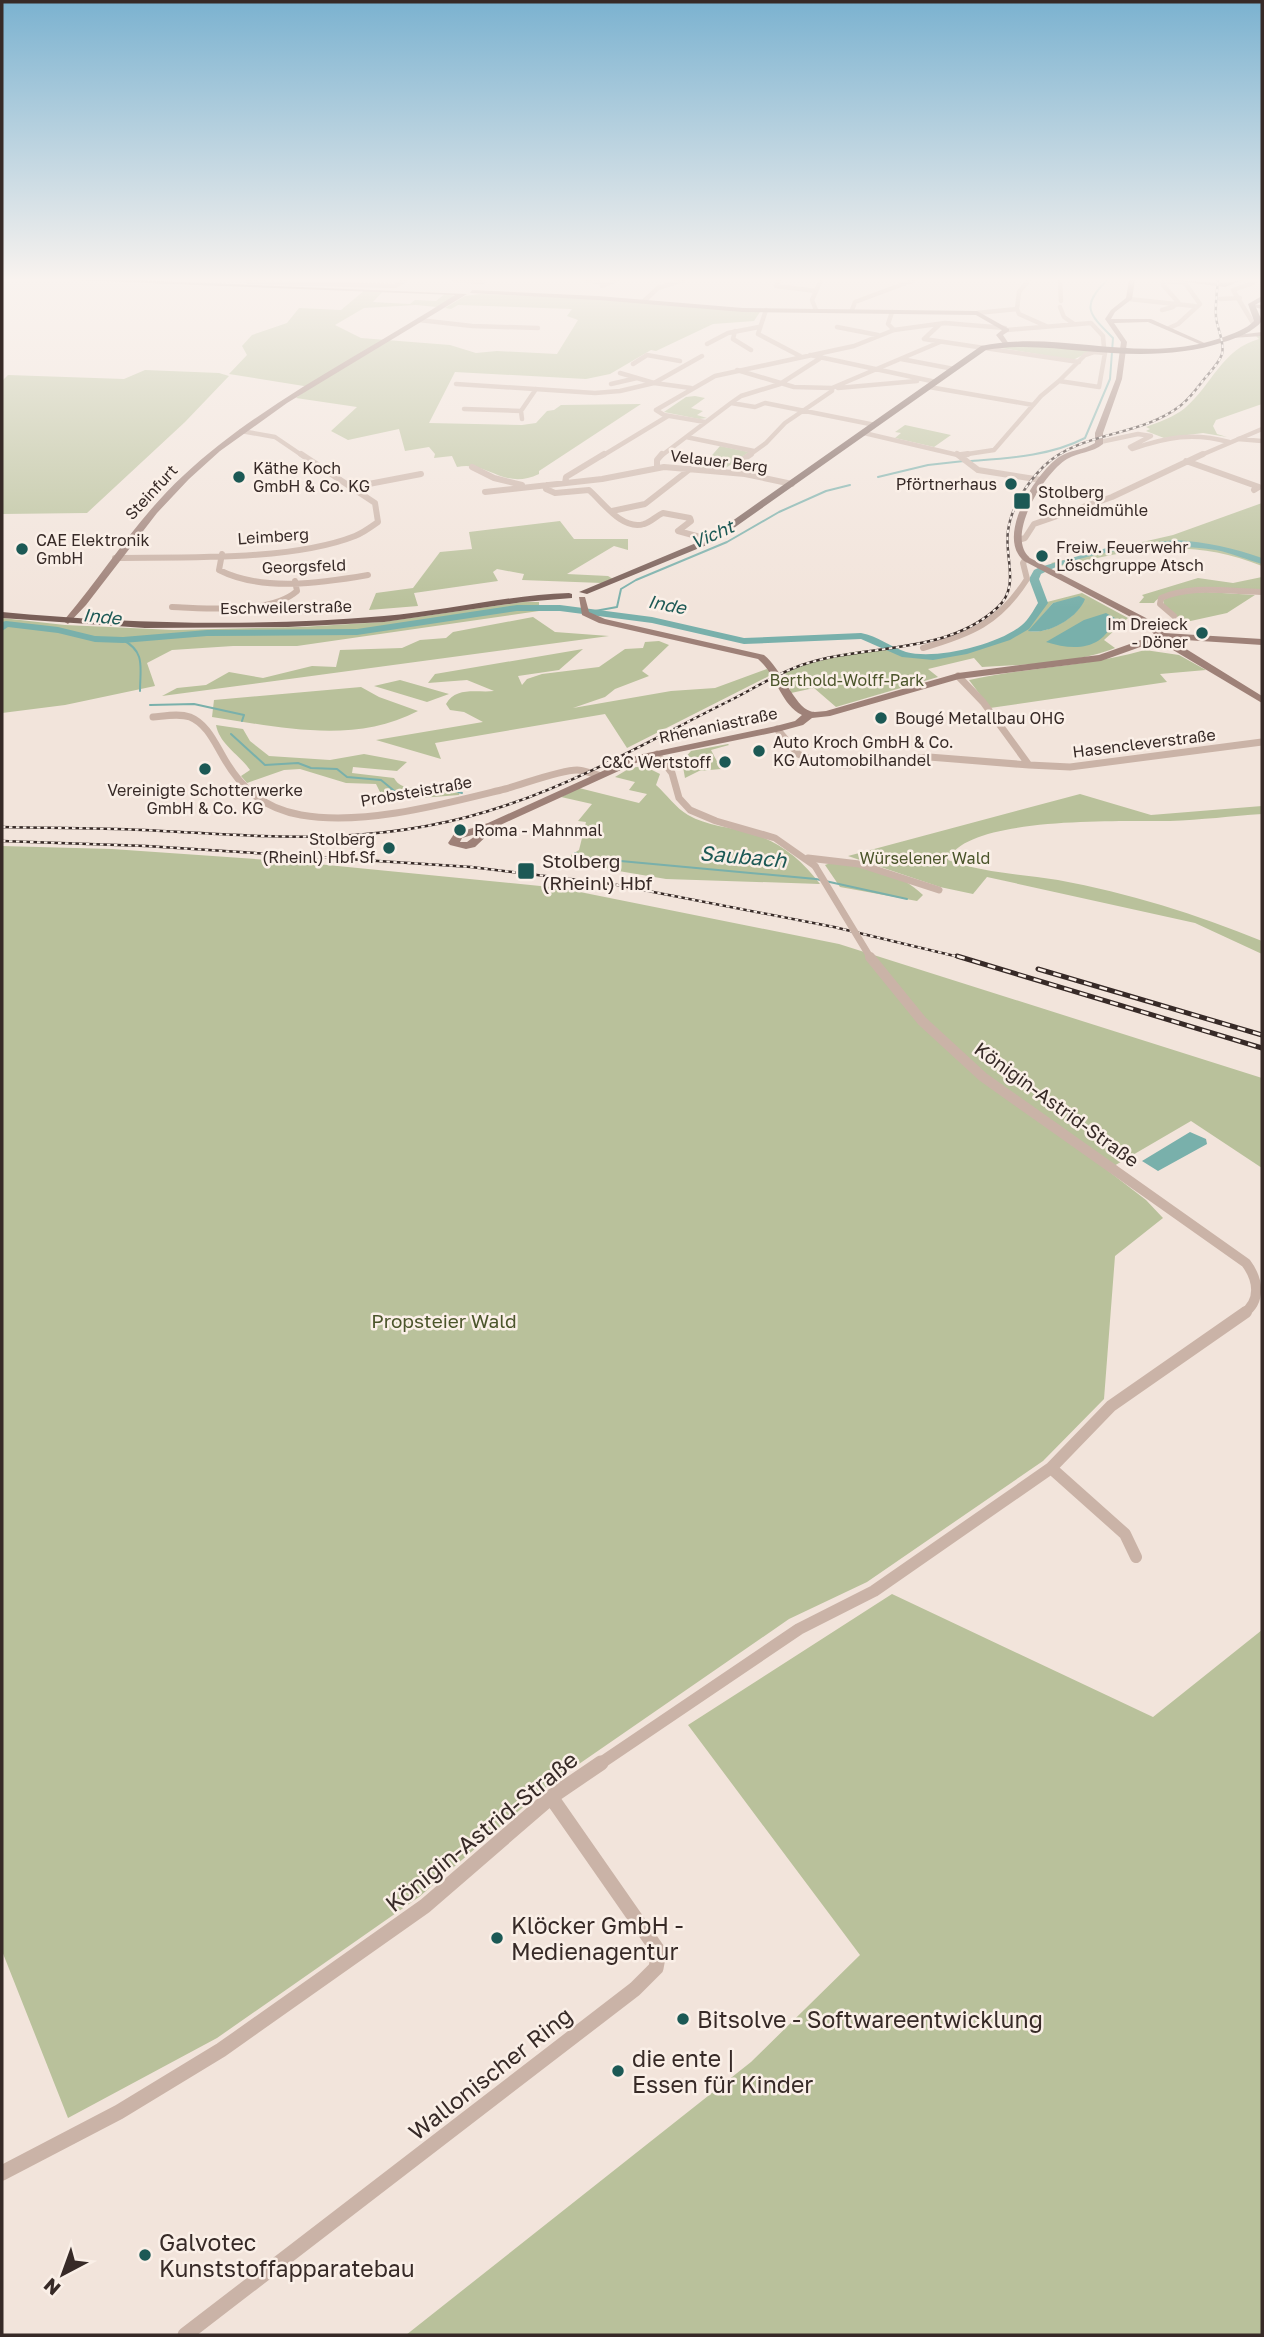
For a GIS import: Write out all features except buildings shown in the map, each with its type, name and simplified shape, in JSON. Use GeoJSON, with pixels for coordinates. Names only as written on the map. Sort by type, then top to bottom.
{"type":"FeatureCollection","features":[{"type":"Feature","properties":{"kind":"main road"},"geometry":{"type":"LineString","coordinates":[[583,602],[711,540],[925,389]]}},
{"type":"Feature","properties":{"kind":"main road","name":"Eschweilerstraße"},"geometry":{"type":"LineString","coordinates":[[2,615],[116,624],[348,622],[405,617],[537,597],[569,596],[572,592],[583,602]]}},
{"type":"Feature","properties":{"kind":"street","name":"Steinfurt"},"geometry":{"type":"LineString","coordinates":[[68,621],[172,489],[241,431],[302,389]]}},
{"type":"Feature","properties":{"kind":"street"},"geometry":{"type":"LineString","coordinates":[[520,411],[536,389]]}},
{"type":"Feature","properties":{"kind":"street"},"geometry":{"type":"LineString","coordinates":[[537,389],[604,393],[624,389]]}},
{"type":"Feature","properties":{"kind":"street"},"geometry":{"type":"LineString","coordinates":[[690,389],[656,410],[668,416],[705,422]]}},
{"type":"Feature","properties":{"kind":"street"},"geometry":{"type":"LineString","coordinates":[[657,467],[659,457],[705,422],[741,396],[764,389]]}},
{"type":"Feature","properties":{"kind":"street"},"geometry":{"type":"LineString","coordinates":[[732,472],[738,463],[769,440],[785,422],[833,389]]}},
{"type":"Feature","properties":{"kind":"street"},"geometry":{"type":"LineString","coordinates":[[954,389],[1033,405]]}},
{"type":"Feature","properties":{"kind":"street"},"geometry":{"type":"LineString","coordinates":[[965,459],[995,450],[1050,389]]}},
{"type":"Feature","properties":{"kind":"street"},"geometry":{"type":"LineString","coordinates":[[1100,442],[1099,435],[1115,389]]}},
{"type":"Feature","properties":{"kind":"street"},"geometry":{"type":"LineString","coordinates":[[731,403],[755,407],[765,403],[875,425]]}},
{"type":"Feature","properties":{"kind":"street"},"geometry":{"type":"LineString","coordinates":[[464,409],[520,411]]}},
{"type":"Feature","properties":{"kind":"street"},"geometry":{"type":"LineString","coordinates":[[520,411],[522,419]]}},
{"type":"Feature","properties":{"kind":"street"},"geometry":{"type":"LineString","coordinates":[[565,483],[566,477],[668,416]]}},
{"type":"Feature","properties":{"kind":"street"},"geometry":{"type":"LineString","coordinates":[[1018,540],[1025,538],[1034,524],[1112,496],[1262,429]]}},
{"type":"Feature","properties":{"kind":"street","name":"Leimberg"},"geometry":{"type":"LineString","coordinates":[[115,558],[307,549],[342,542],[363,534],[377,523],[380,510],[353,487],[275,437],[241,431]]}},
{"type":"Feature","properties":{"kind":"street"},"geometry":{"type":"LineString","coordinates":[[1229,442],[1204,435],[1162,439],[1132,449],[1129,447],[1151,436],[1140,432],[1110,442],[1100,442],[1094,448],[1062,458],[1041,480],[1023,512],[1018,540],[1020,552],[1026,558],[1145,621],[1191,656],[1262,700]]}},
{"type":"Feature","properties":{"kind":"street"},"geometry":{"type":"LineString","coordinates":[[864,433],[965,459],[978,470],[1041,480]]}},
{"type":"Feature","properties":{"kind":"street"},"geometry":{"type":"LineString","coordinates":[[686,437],[754,451]]}},
{"type":"Feature","properties":{"kind":"street"},"geometry":{"type":"LineString","coordinates":[[1237,439],[1262,441]]}},
{"type":"Feature","properties":{"kind":"street"},"geometry":{"type":"LineString","coordinates":[[1186,461],[1259,488],[1254,490]]}},
{"type":"Feature","properties":{"kind":"street"},"geometry":{"type":"LineString","coordinates":[[472,467],[494,478],[529,487]]}},
{"type":"Feature","properties":{"kind":"street","name":"Velauer Berg"},"geometry":{"type":"LineString","coordinates":[[485,492],[602,479],[657,467],[732,472],[792,484]]}},
{"type":"Feature","properties":{"kind":"street"},"geometry":{"type":"LineString","coordinates":[[612,511],[645,504],[690,469]]}},
{"type":"Feature","properties":{"kind":"street"},"geometry":{"type":"LineString","coordinates":[[353,487],[421,474]]}},
{"type":"Feature","properties":{"kind":"street","name":"Velauer Berg"},"geometry":{"type":"LineString","coordinates":[[586,489],[602,479]]}},
{"type":"Feature","properties":{"kind":"street"},"geometry":{"type":"LineString","coordinates":[[547,485],[547,490],[555,493],[586,489],[624,521],[636,525],[663,513],[690,518],[691,521],[678,531],[711,540]]}},
{"type":"Feature","properties":{"kind":"street","name":"Georgsfeld"},"geometry":{"type":"LineString","coordinates":[[222,554],[219,570],[227,577],[245,581],[295,581],[368,575]]}},
{"type":"Feature","properties":{"kind":"street"},"geometry":{"type":"LineString","coordinates":[[929,648],[983,627],[1002,614],[1027,579],[1023,563],[1026,558]]}},
{"type":"Feature","properties":{"kind":"street"},"geometry":{"type":"LineString","coordinates":[[172,607],[275,604],[292,598],[297,591],[295,581]]}},
{"type":"Feature","properties":{"kind":"street"},"geometry":{"type":"LineString","coordinates":[[1174,616],[1160,604],[1161,598],[1169,594],[1192,591],[1262,592]]}},
{"type":"Feature","properties":{"kind":"street"},"geometry":{"type":"LineString","coordinates":[[583,602],[602,621],[761,657],[779,673],[794,706],[809,715]]}},
{"type":"Feature","properties":{"kind":"street"},"geometry":{"type":"LineString","coordinates":[[79,608],[85,617],[116,624]]}},
{"type":"Feature","properties":{"kind":"street"},"geometry":{"type":"LineString","coordinates":[[1162,636],[1262,642]]}},
{"type":"Feature","properties":{"kind":"street","name":"Rhenaniastraße"},"geometry":{"type":"LineString","coordinates":[[492,825],[598,775],[657,754],[777,729],[799,723],[809,715],[827,714],[958,676],[1081,662],[1162,636]]}},
{"type":"Feature","properties":{"kind":"street"},"geometry":{"type":"LineString","coordinates":[[1134,647],[1161,646],[1191,656]]}},
{"type":"Feature","properties":{"kind":"street"},"geometry":{"type":"LineString","coordinates":[[958,676],[983,702],[1029,765]]}},
{"type":"Feature","properties":{"kind":"street","name":"Probsteistraße"},"geometry":{"type":"LineString","coordinates":[[153,717],[179,715],[196,720],[213,740],[237,780],[271,807],[292,814],[324,817],[397,811],[577,770],[598,775]]}},
{"type":"Feature","properties":{"kind":"street","name":"Hasencleverstraße"},"geometry":{"type":"LineString","coordinates":[[777,729],[798,754],[822,764],[848,765],[929,757],[1070,767],[1262,743]]}},
{"type":"Feature","properties":{"kind":"street","name":"Königin-Astrid-Straße"},"geometry":{"type":"LineString","coordinates":[[2,2173],[119,2112],[221,2050],[425,1906],[551,1797],[799,1629],[874,1591],[1051,1468],[1111,1406],[1250,1309],[1258,1293],[1257,1276],[1225,1246],[983,1077],[943,1044],[909,1010],[870,957],[808,858],[775,838],[690,810],[679,798],[672,773],[657,754]]}},
{"type":"Feature","properties":{"kind":"street"},"geometry":{"type":"LineString","coordinates":[[808,858],[832,858],[866,864],[939,890]]}},
{"type":"Feature","properties":{"kind":"street"},"geometry":{"type":"LineString","coordinates":[[1051,1468],[1125,1534],[1136,1557]]}},
{"type":"Feature","properties":{"kind":"street","name":"Wallonischer Ring"},"geometry":{"type":"LineString","coordinates":[[185,2335],[602,2015],[653,1972],[660,1958],[659,1952],[551,1797]]}},
{"type":"Feature","properties":{"kind":"green space"},"geometry":{"type":"Polygon","coordinates":[[[2,389],[217,389],[87,513],[2,514],[2,389]]]}},
{"type":"Feature","properties":{"kind":"green space"},"geometry":{"type":"Polygon","coordinates":[[[307,389],[446,389],[429,423],[522,425],[536,423],[547,411],[561,405],[641,404],[539,471],[539,474],[515,479],[478,468],[457,467],[452,456],[434,458],[435,454],[429,447],[405,451],[399,429],[348,440],[331,431],[357,407],[296,398],[307,389]]]}},
{"type":"Feature","properties":{"kind":"green space"},"geometry":{"type":"Polygon","coordinates":[[[1202,389],[1262,389],[1262,404],[1216,420],[1213,426],[1217,434],[1227,437],[1203,433],[1164,438],[1146,431],[1150,429],[1146,427],[1171,417],[1202,389]]]}},
{"type":"Feature","properties":{"kind":"green space"},"geometry":{"type":"Polygon","coordinates":[[[686,397],[705,398],[691,408],[703,411],[697,415],[707,418],[664,412],[686,397]]]}},
{"type":"Feature","properties":{"kind":"green space"},"geometry":{"type":"Polygon","coordinates":[[[905,425],[951,435],[934,447],[895,438],[901,433],[895,432],[905,425]]]}},
{"type":"Feature","properties":{"kind":"green space"},"geometry":{"type":"Polygon","coordinates":[[[720,446],[749,452],[723,470],[701,468],[720,446]]]}},
{"type":"Feature","properties":{"kind":"green space"},"geometry":{"type":"Polygon","coordinates":[[[1262,503],[1262,566],[1209,551],[1184,549],[1134,551],[1056,567],[1051,563],[1173,535],[1262,503]]]}},
{"type":"Feature","properties":{"kind":"green space"},"geometry":{"type":"Polygon","coordinates":[[[560,521],[574,539],[628,539],[628,550],[614,546],[567,574],[608,576],[613,579],[602,583],[522,580],[524,574],[497,569],[493,572],[498,581],[414,593],[418,606],[369,610],[376,593],[413,588],[440,552],[472,549],[469,532],[560,521]]]}},
{"type":"Feature","properties":{"kind":"green space"},"geometry":{"type":"Polygon","coordinates":[[[1262,577],[1262,590],[1188,590],[1162,596],[1154,603],[1139,603],[1144,597],[1142,595],[1198,578],[1233,583],[1262,577]]]}},
{"type":"Feature","properties":{"kind":"green space"},"geometry":{"type":"Polygon","coordinates":[[[1206,592],[1255,595],[1227,613],[1186,622],[1165,609],[1163,600],[1176,594],[1206,592]]]}},
{"type":"Feature","properties":{"kind":"green space","name":"Berthold-Wolff-Park"},"geometry":{"type":"Polygon","coordinates":[[[1082,593],[1128,618],[1104,640],[1115,648],[1085,657],[982,667],[974,658],[928,669],[938,677],[836,707],[814,688],[791,693],[785,673],[833,656],[884,650],[915,658],[933,658],[989,646],[1022,629],[1036,617],[1047,602],[1082,593]],[[1084,599],[1053,603],[1029,631],[1036,632],[1053,627],[1069,618],[1084,599]]]}},
{"type":"Feature","properties":{"kind":"green space"},"geometry":{"type":"Polygon","coordinates":[[[539,602],[539,611],[297,646],[172,650],[147,663],[155,686],[65,705],[2,713],[2,618],[65,625],[174,630],[301,627],[383,622],[539,602]]]}},
{"type":"Feature","properties":{"kind":"green space"},"geometry":{"type":"Polygon","coordinates":[[[533,617],[555,632],[609,636],[162,696],[177,688],[206,685],[229,672],[263,678],[312,666],[336,667],[340,650],[402,648],[420,640],[446,638],[453,632],[533,617]]]}},
{"type":"Feature","properties":{"kind":"green space"},"geometry":{"type":"Polygon","coordinates":[[[659,641],[669,645],[642,671],[649,676],[615,689],[605,697],[573,708],[671,691],[715,688],[767,669],[773,674],[627,748],[605,714],[435,743],[441,759],[376,740],[483,722],[464,712],[450,710],[446,704],[450,698],[461,693],[494,691],[467,680],[428,683],[435,674],[583,649],[559,670],[518,676],[522,685],[527,679],[542,674],[599,667],[625,649],[643,648],[645,642],[659,641]]]}},
{"type":"Feature","properties":{"kind":"green space"},"geometry":{"type":"Polygon","coordinates":[[[1145,650],[1179,655],[1206,670],[1160,674],[1167,682],[990,708],[969,680],[1101,660],[1145,650]]]}},
{"type":"Feature","properties":{"kind":"green space"},"geometry":{"type":"Polygon","coordinates":[[[400,680],[449,694],[427,702],[374,686],[400,680]]]}},
{"type":"Feature","properties":{"kind":"green space"},"geometry":{"type":"Polygon","coordinates":[[[361,687],[379,697],[418,711],[368,728],[342,730],[290,728],[212,717],[214,700],[361,687]]]}},
{"type":"Feature","properties":{"kind":"green space"},"geometry":{"type":"Polygon","coordinates":[[[216,725],[243,729],[250,741],[269,756],[330,760],[364,754],[407,762],[397,771],[353,767],[352,773],[394,778],[398,783],[410,788],[445,784],[460,790],[459,795],[395,800],[382,796],[376,784],[346,783],[300,769],[284,770],[247,783],[241,776],[250,770],[225,744],[216,725]]]}},
{"type":"Feature","properties":{"kind":"green space"},"geometry":{"type":"Polygon","coordinates":[[[728,744],[711,750],[721,769],[699,771],[685,778],[682,761],[691,751],[728,744]]]}},
{"type":"Feature","properties":{"kind":"green space"},"geometry":{"type":"Polygon","coordinates":[[[644,766],[660,774],[656,785],[684,812],[703,822],[751,833],[771,841],[806,867],[820,884],[666,879],[571,863],[571,855],[579,850],[586,822],[578,821],[592,804],[561,797],[579,788],[639,803],[647,794],[629,790],[635,782],[615,777],[630,768],[644,766]]]}},
{"type":"Feature","properties":{"kind":"green space","name":"Würselener Wald"},"geometry":{"type":"Polygon","coordinates":[[[1080,794],[1151,815],[1262,806],[1262,814],[1015,828],[985,835],[961,845],[948,860],[988,870],[1084,885],[1162,905],[1262,941],[1262,954],[1195,923],[987,877],[973,894],[940,887],[848,856],[1080,794]]]}},
{"type":"Feature","properties":{"kind":"green space","name":"Propsteier Wald"},"geometry":{"type":"Polygon","coordinates":[[[2,846],[112,849],[297,862],[560,888],[839,944],[1262,1078],[1262,1168],[1191,1121],[1107,1170],[1146,1200],[1163,1218],[1115,1256],[1104,1399],[1043,1461],[867,1582],[789,1619],[550,1784],[419,1897],[217,2038],[68,2118],[2,1951],[2,846]]]}},
{"type":"Feature","properties":{"kind":"green space"},"geometry":{"type":"Polygon","coordinates":[[[833,862],[869,868],[893,876],[923,895],[917,901],[840,887],[825,865],[833,862]]]}},
{"type":"Feature","properties":{"kind":"green space"},"geometry":{"type":"Polygon","coordinates":[[[892,1594],[1153,1717],[1262,1630],[1262,2335],[406,2335],[751,2062],[860,1955],[688,1725],[892,1594]]]}},
{"type":"Feature","properties":{"kind":"water"},"geometry":{"type":"Polygon","coordinates":[[[1079,596],[1085,599],[1069,619],[1053,628],[1028,631],[1053,603],[1079,596]]]}},
{"type":"Feature","properties":{"kind":"water"},"geometry":{"type":"Polygon","coordinates":[[[1106,613],[1115,618],[1110,629],[1095,642],[1086,646],[1067,647],[1046,642],[1084,620],[1106,613]]]}},
{"type":"Feature","properties":{"kind":"water"},"geometry":{"type":"Polygon","coordinates":[[[1190,1132],[1206,1139],[1207,1144],[1158,1171],[1142,1161],[1190,1132]]]}},
{"type":"Feature","properties":{"kind":"waterway","name":"Vicht"},"geometry":{"type":"LineString","coordinates":[[971,461],[1044,452],[1085,438],[1106,389]]}},
{"type":"Feature","properties":{"kind":"waterway","name":"Vicht"},"geometry":{"type":"LineString","coordinates":[[878,477],[928,465],[964,461]]}},
{"type":"Feature","properties":{"kind":"waterway","name":"Vicht"},"geometry":{"type":"LineString","coordinates":[[595,611],[617,607],[621,589],[636,580],[727,542],[779,512],[826,491],[850,485]]}},
{"type":"Feature","properties":{"kind":"waterway","name":"Inde"},"geometry":{"type":"LineString","coordinates":[[2,628],[6,624],[58,630],[95,639],[123,640],[207,633],[357,632],[517,608],[560,608],[652,620],[744,641],[861,636],[873,639],[894,651],[919,657],[948,655],[979,648],[1007,638],[1022,629],[1043,603],[1034,579],[1037,572],[1062,562],[1132,546],[1176,543],[1219,548],[1262,561]]}},
{"type":"Feature","properties":{"kind":"waterway","name":"Saubach"},"geometry":{"type":"LineString","coordinates":[[123,640],[138,655],[141,668],[140,691]]}},
{"type":"Feature","properties":{"kind":"waterway","name":"Saubach"},"geometry":{"type":"LineString","coordinates":[[150,705],[194,704],[244,715],[242,721]]}},
{"type":"Feature","properties":{"kind":"waterway","name":"Saubach"},"geometry":{"type":"LineString","coordinates":[[231,734],[265,765],[298,763],[311,768],[337,769],[347,777],[381,780],[398,794],[447,789],[462,793]]}},
{"type":"Feature","properties":{"kind":"waterway","name":"Saubach"},"geometry":{"type":"LineString","coordinates":[[575,853],[588,858],[816,879],[907,899]]}},
{"type":"Feature","properties":{"kind":"railway"},"geometry":{"type":"LineString","coordinates":[[2,827],[126,829],[283,837],[327,836],[416,828],[461,819],[507,805],[565,783],[795,667],[854,653],[930,641],[977,623],[997,608],[1008,590],[1010,571],[1007,541],[1012,513],[1021,496],[1044,466],[1075,446],[1147,424],[1164,416],[1180,406],[1196,389]]}},
{"type":"Feature","properties":{"kind":"railway"},"geometry":{"type":"LineString","coordinates":[[2,841],[146,846],[471,867],[612,884],[834,927],[963,958]]}},
{"type":"Feature","properties":{"kind":"railway"},"geometry":{"type":"LineString","coordinates":[[957,956],[1262,1048]]}},
{"type":"Feature","properties":{"kind":"railway"},"geometry":{"type":"LineString","coordinates":[[1038,969],[1262,1035]]}},
{"type":"Feature","properties":{"kind":"place","name":"Käthe Koch GmbH & Co. KG"},"geometry":{"type":"Point","coordinates":[239,477]}},
{"type":"Feature","properties":{"kind":"place","name":"Pförtnerhaus"},"geometry":{"type":"Point","coordinates":[1011,484]}},
{"type":"Feature","properties":{"kind":"place","name":"Stolberg Schneidmühle"},"geometry":{"type":"Point","coordinates":[1022,501]}},
{"type":"Feature","properties":{"kind":"place","name":"CAE Elektronik GmbH"},"geometry":{"type":"Point","coordinates":[22,549]}},
{"type":"Feature","properties":{"kind":"place","name":"Freiw. Feuerwehr Löschgruppe Atsch"},"geometry":{"type":"Point","coordinates":[1042,556]}},
{"type":"Feature","properties":{"kind":"place","name":"Im Dreieck - Döner"},"geometry":{"type":"Point","coordinates":[1202,633]}},
{"type":"Feature","properties":{"kind":"place","name":"Bougé Metallbau OHG"},"geometry":{"type":"Point","coordinates":[881,718]}},
{"type":"Feature","properties":{"kind":"place","name":"Auto Kroch GmbH & Co. KG Automobilhandel"},"geometry":{"type":"Point","coordinates":[759,751]}},
{"type":"Feature","properties":{"kind":"place","name":"C&C Wertstoff"},"geometry":{"type":"Point","coordinates":[725,762]}},
{"type":"Feature","properties":{"kind":"place","name":"Vereinigte Schotterwerke GmbH & Co. KG"},"geometry":{"type":"Point","coordinates":[205,769]}},
{"type":"Feature","properties":{"kind":"place","name":"Roma - Mahnmal"},"geometry":{"type":"Point","coordinates":[460,830]}},
{"type":"Feature","properties":{"kind":"place","name":"Stolberg (Rheinl) Hbf Sf"},"geometry":{"type":"Point","coordinates":[389,848]}},
{"type":"Feature","properties":{"kind":"place","name":"Stolberg (Rheinl) Hbf"},"geometry":{"type":"Point","coordinates":[526,871]}},
{"type":"Feature","properties":{"kind":"place","name":"Klöcker GmbH - Medienagentur"},"geometry":{"type":"Point","coordinates":[497,1938]}},
{"type":"Feature","properties":{"kind":"place","name":"Bitsolve - Softwareentwicklung"},"geometry":{"type":"Point","coordinates":[683,2019]}},
{"type":"Feature","properties":{"kind":"place","name":"die ente | Essen für Kinder"},"geometry":{"type":"Point","coordinates":[618,2071]}},
{"type":"Feature","properties":{"kind":"place","name":"Galvotec Kunststoffapparatebau"},"geometry":{"type":"Point","coordinates":[145,2255]}}]}
